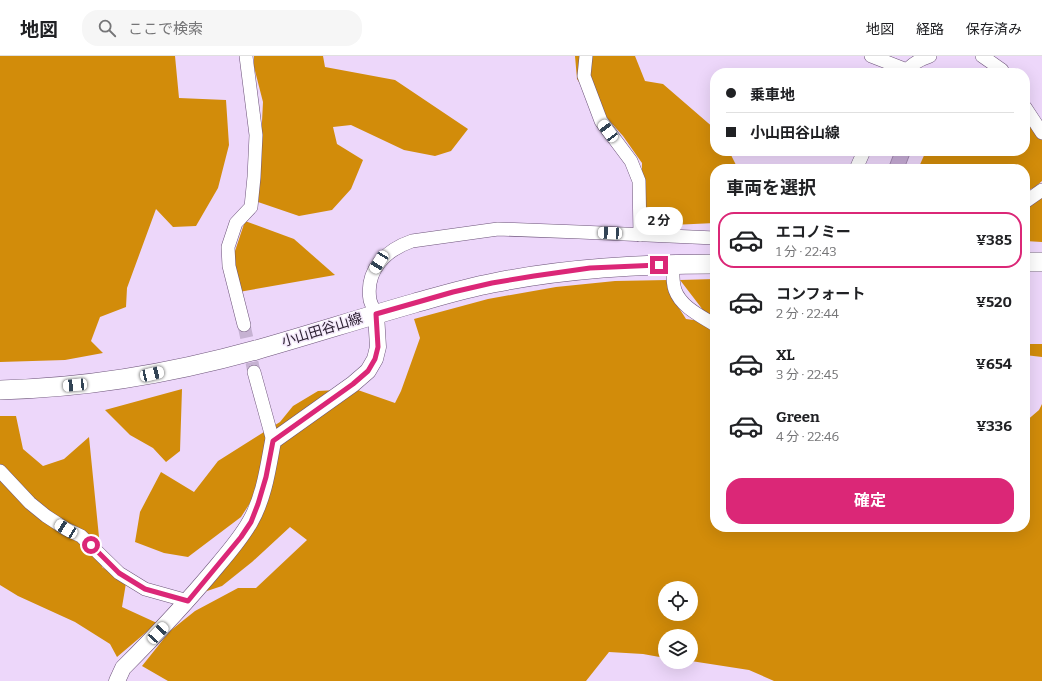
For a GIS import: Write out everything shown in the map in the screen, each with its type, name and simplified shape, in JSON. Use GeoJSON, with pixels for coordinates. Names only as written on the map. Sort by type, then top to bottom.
{"type":"FeatureCollection","features":[{"type":"Feature","properties":{"kind":"main road"},"geometry":{"type":"LineString","coordinates":[[1030,262],[1042,262]]}},
{"type":"Feature","properties":{"kind":"main road","name":"小山田谷山線"},"geometry":{"type":"LineString","coordinates":[[0,390],[36,389],[88,384],[152,374],[210,362],[256,350],[453,292],[492,283],[590,268],[673,264],[710,264]]}},
{"type":"Feature","properties":{"kind":"street"},"geometry":{"type":"LineString","coordinates":[[244,325],[229,266],[228,247],[236,223],[251,207],[254,177],[256,135],[246,56]]}},
{"type":"Feature","properties":{"kind":"street"},"geometry":{"type":"LineString","coordinates":[[586,56],[584,76],[601,122],[631,161],[639,181],[640,235]]}},
{"type":"Feature","properties":{"kind":"street"},"geometry":{"type":"LineString","coordinates":[[871,56],[897,68]]}},
{"type":"Feature","properties":{"kind":"street"},"geometry":{"type":"LineString","coordinates":[[911,68],[921,60],[930,56]]}},
{"type":"Feature","properties":{"kind":"street"},"geometry":{"type":"LineString","coordinates":[[982,56],[999,68]]}},
{"type":"Feature","properties":{"kind":"street"},"geometry":{"type":"LineString","coordinates":[[1030,115],[1042,133]]}},
{"type":"Feature","properties":{"kind":"street"},"geometry":{"type":"LineString","coordinates":[[1030,198],[1042,190]]}},
{"type":"Feature","properties":{"kind":"street"},"geometry":{"type":"LineString","coordinates":[[273,441],[353,384],[368,371],[375,359],[378,347],[376,314],[370,300],[370,282],[374,270],[379,262],[389,252],[400,245],[498,229],[710,238]]}},
{"type":"Feature","properties":{"kind":"street"},"geometry":{"type":"LineString","coordinates":[[673,264],[672,279],[675,290],[681,300],[692,311],[710,322]]}},
{"type":"Feature","properties":{"kind":"street"},"geometry":{"type":"LineString","coordinates":[[117,681],[123,668],[188,601],[241,537],[251,522],[266,477],[273,441],[254,372]]}},
{"type":"Feature","properties":{"kind":"street"},"geometry":{"type":"LineString","coordinates":[[0,471],[30,503],[60,525],[81,536],[119,573],[145,589],[188,601]]}},
{"type":"Feature","properties":{"kind":"shaded area"},"geometry":{"type":"Polygon","coordinates":[[[0,56],[175,56],[179,98],[226,100],[229,145],[218,188],[196,226],[173,227],[156,209],[127,288],[126,307],[100,317],[91,341],[103,353],[65,360],[0,362],[0,56]]]}},
{"type":"Feature","properties":{"kind":"shaded area"},"geometry":{"type":"Polygon","coordinates":[[[254,56],[323,56],[325,67],[395,80],[468,129],[451,151],[435,156],[404,150],[351,125],[333,127],[337,144],[363,160],[351,189],[332,210],[299,216],[258,202],[263,102],[254,67],[254,56]]]}},
{"type":"Feature","properties":{"kind":"shaded area"},"geometry":{"type":"Polygon","coordinates":[[[575,56],[635,56],[645,81],[663,84],[710,125],[710,156],[732,156],[736,164],[710,164],[710,223],[672,225],[653,224],[641,208],[642,163],[623,136],[591,100],[577,79],[575,56]]]}},
{"type":"Feature","properties":{"kind":"shaded area"},"geometry":{"type":"Polygon","coordinates":[[[1030,114],[1042,129],[1042,181],[1030,190],[1030,164],[920,164],[924,156],[1030,156],[1030,114]]]}},
{"type":"Feature","properties":{"kind":"shaded area"},"geometry":{"type":"Polygon","coordinates":[[[1042,194],[1042,242],[1030,241],[1030,202],[1042,194]]]}},
{"type":"Feature","properties":{"kind":"shaded area"},"geometry":{"type":"Polygon","coordinates":[[[245,221],[294,239],[335,275],[239,292],[232,260],[245,221]]]}},
{"type":"Feature","properties":{"kind":"shaded area"},"geometry":{"type":"Polygon","coordinates":[[[710,279],[710,532],[1030,532],[1030,418],[1039,410],[1042,404],[1042,681],[774,681],[749,670],[698,662],[698,629],[658,629],[658,657],[643,654],[609,652],[586,681],[168,681],[142,666],[170,631],[195,611],[238,588],[256,588],[307,540],[290,527],[252,562],[222,586],[198,594],[248,539],[268,501],[261,491],[254,497],[241,517],[188,557],[164,553],[135,542],[140,512],[161,472],[194,492],[218,461],[280,422],[293,406],[318,391],[355,389],[395,403],[401,391],[420,338],[414,319],[488,299],[556,287],[615,281],[668,280],[672,297],[686,319],[708,322],[703,310],[680,280],[710,279]]]}},
{"type":"Feature","properties":{"kind":"shaded area"},"geometry":{"type":"Polygon","coordinates":[[[1030,344],[1042,344],[1042,357],[1030,356],[1030,344]]]}},
{"type":"Feature","properties":{"kind":"shaded area"},"geometry":{"type":"Polygon","coordinates":[[[182,389],[180,451],[166,462],[153,448],[130,435],[105,410],[182,389]]]}},
{"type":"Feature","properties":{"kind":"shaded area"},"geometry":{"type":"Polygon","coordinates":[[[0,416],[16,416],[23,449],[43,466],[64,459],[89,437],[102,567],[126,583],[122,607],[157,623],[117,657],[110,644],[75,622],[18,596],[0,585],[0,416]]]}},
{"type":"Feature","properties":{"kind":"building"},"geometry":{"type":"Polygon","coordinates":[[[893,156],[909,156],[906,164],[890,164],[893,156]]]}},
{"type":"Feature","properties":{"kind":"tunnel"},"geometry":{"type":"LineString","coordinates":[[244,325],[254,372]]}},
{"type":"Feature","properties":{"kind":"route"},"geometry":{"type":"LineString","coordinates":[[91,545],[119,573],[145,589],[188,601],[241,537],[251,522],[266,477],[273,441],[353,384],[368,371],[375,359],[378,347],[376,314],[453,292],[492,283],[590,268],[659,265]]}}]}
